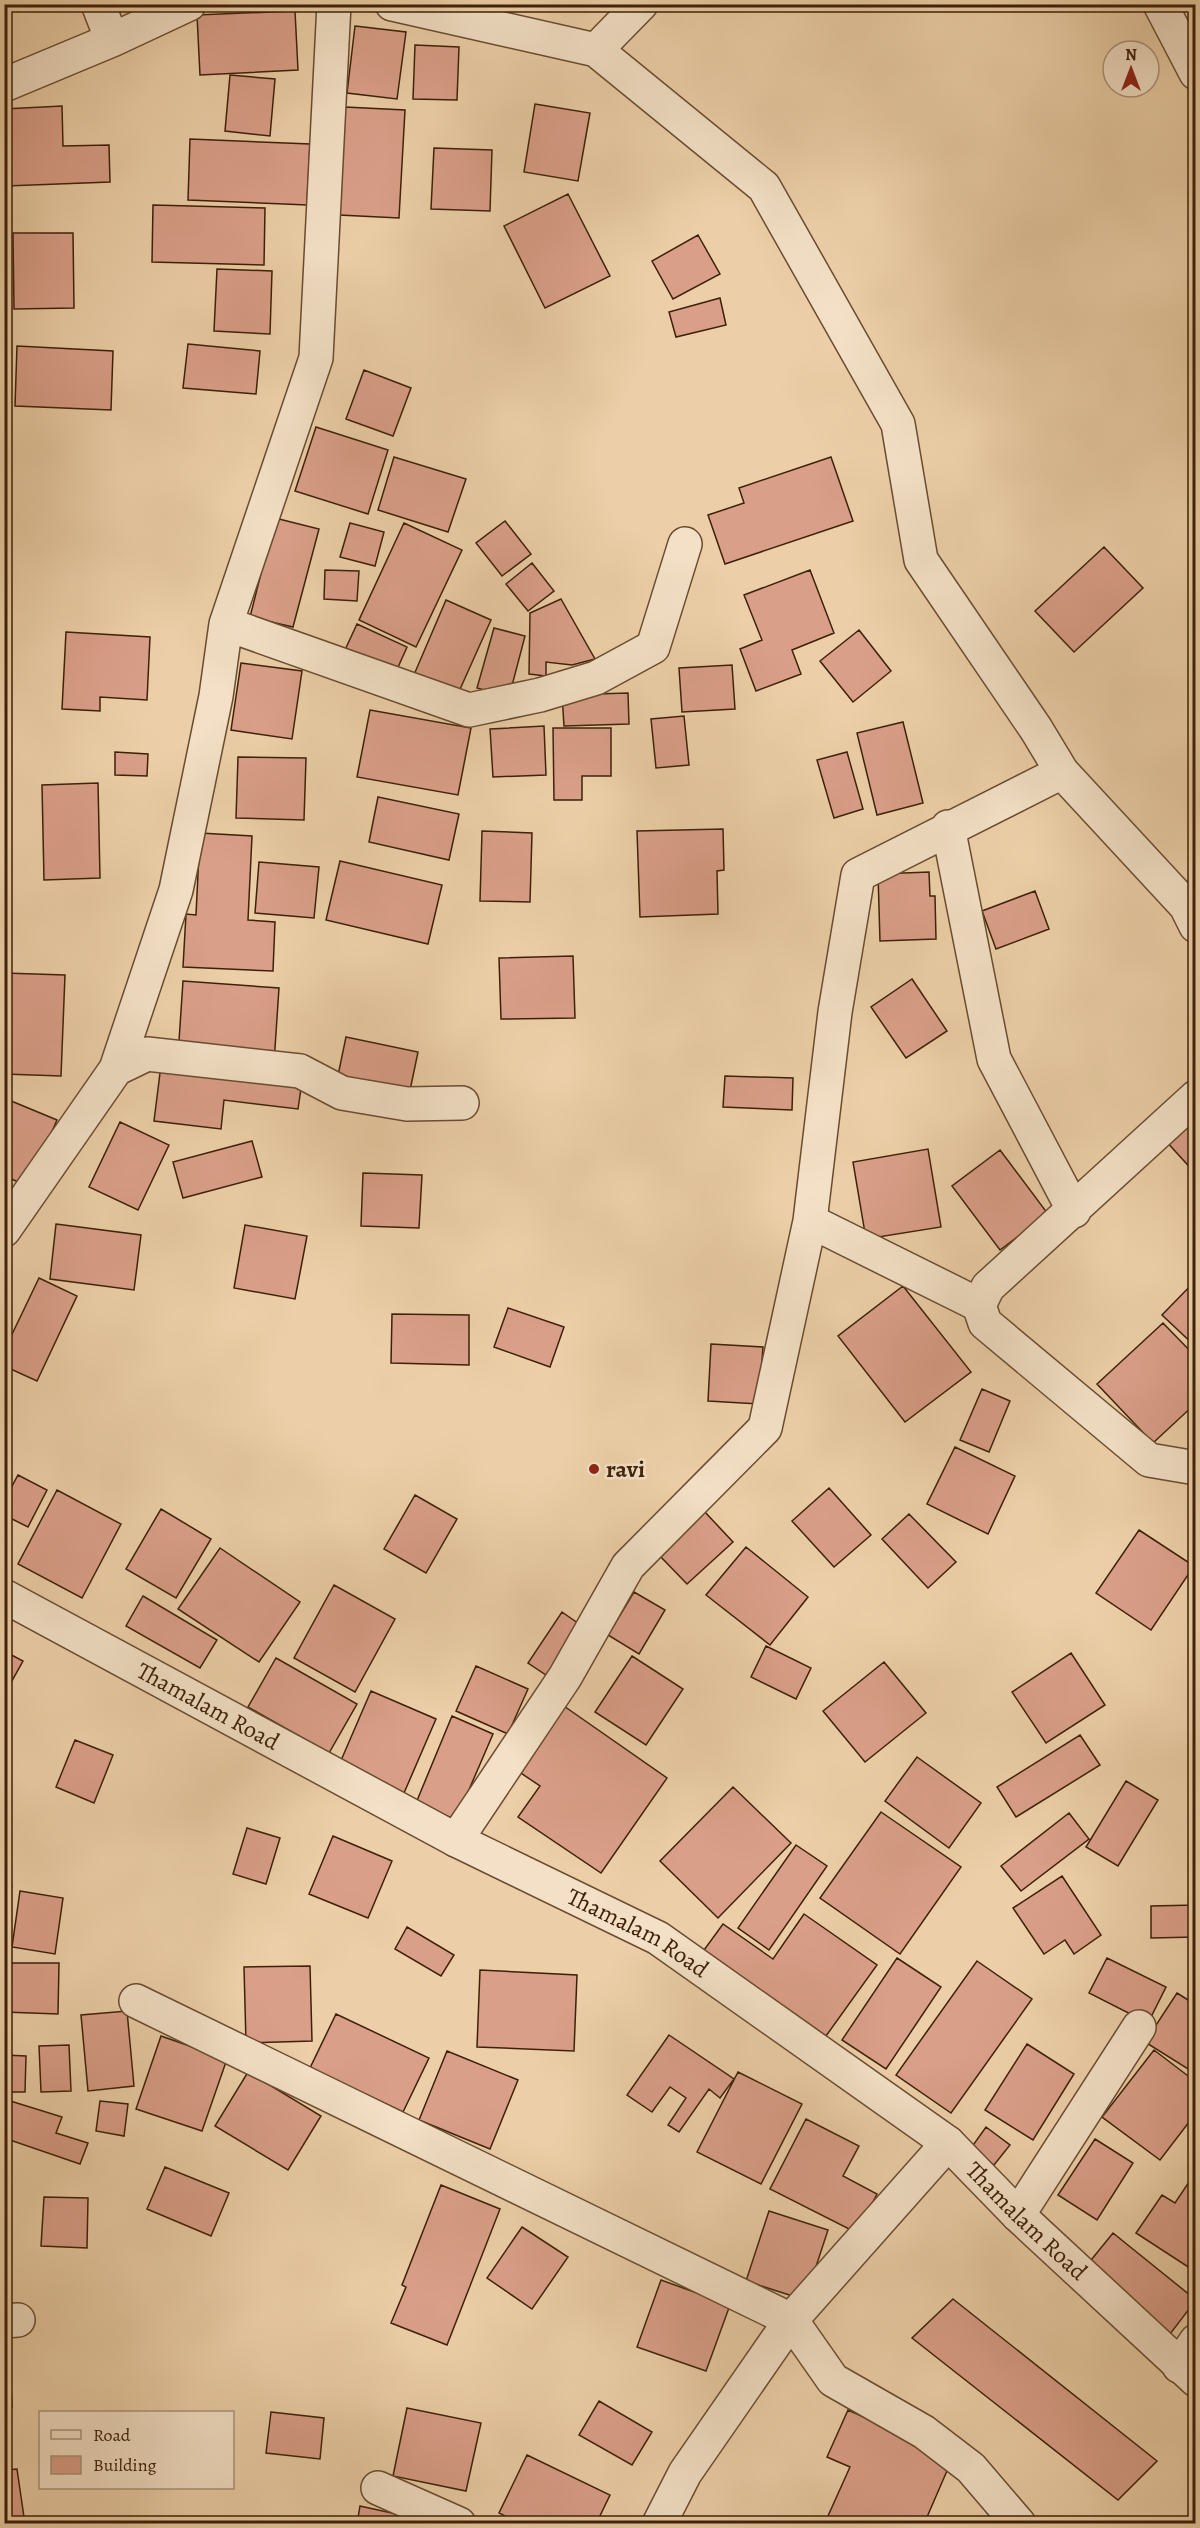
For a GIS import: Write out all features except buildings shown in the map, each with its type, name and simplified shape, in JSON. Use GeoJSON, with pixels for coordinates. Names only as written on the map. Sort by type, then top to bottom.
{"type":"FeatureCollection","features":[{"type":"Feature","properties":{"kind":"street"},"geometry":{"type":"LineString","coordinates":[[98,4],[112,40]]}},
{"type":"Feature","properties":{"kind":"street"},"geometry":{"type":"LineString","coordinates":[[4,85],[112,40],[189,4]]}},
{"type":"Feature","properties":{"kind":"street"},"geometry":{"type":"LineString","coordinates":[[4,1230],[116,1069],[176,890],[216,696],[226,624],[316,358],[334,4]]}},
{"type":"Feature","properties":{"kind":"street"},"geometry":{"type":"LineString","coordinates":[[392,4],[596,50],[764,187],[898,424],[921,560],[1036,729],[1062,772],[1186,906],[1196,926]]}},
{"type":"Feature","properties":{"kind":"street"},"geometry":{"type":"LineString","coordinates":[[596,50],[641,4]]}},
{"type":"Feature","properties":{"kind":"street"},"geometry":{"type":"LineString","coordinates":[[1160,4],[1196,73]]}},
{"type":"Feature","properties":{"kind":"street"},"geometry":{"type":"LineString","coordinates":[[226,624],[469,710],[540,695],[596,678],[653,646],[684,544]]}},
{"type":"Feature","properties":{"kind":"street"},"geometry":{"type":"LineString","coordinates":[[456,1840],[565,1677],[628,1566],[765,1428],[810,1221],[835,1012],[858,875],[948,827],[1062,772]]}},
{"type":"Feature","properties":{"kind":"street"},"geometry":{"type":"LineString","coordinates":[[948,827],[994,1059],[1074,1211]]}},
{"type":"Feature","properties":{"kind":"street"},"geometry":{"type":"LineString","coordinates":[[116,1069],[147,1054],[300,1071],[342,1093],[407,1104],[462,1103]]}},
{"type":"Feature","properties":{"kind":"street"},"geometry":{"type":"LineString","coordinates":[[1196,1097],[1074,1211],[988,1287],[979,1305],[985,1323],[1149,1460],[1196,1467]]}},
{"type":"Feature","properties":{"kind":"street"},"geometry":{"type":"LineString","coordinates":[[810,1221],[979,1305]]}},
{"type":"Feature","properties":{"kind":"street","name":"Thamalam Road"},"geometry":{"type":"LineString","coordinates":[[4,1596],[456,1840],[658,1938],[948,2143],[1018,2215],[1190,2362]]}},
{"type":"Feature","properties":{"kind":"street"},"geometry":{"type":"LineString","coordinates":[[135,2001],[790,2320],[833,2380],[924,2432],[971,2468],[1019,2523]]}},
{"type":"Feature","properties":{"kind":"street"},"geometry":{"type":"LineString","coordinates":[[1018,2215],[1139,2027]]}},
{"type":"Feature","properties":{"kind":"street"},"geometry":{"type":"LineString","coordinates":[[658,2523],[685,2473],[790,2320],[948,2143]]}},
{"type":"Feature","properties":{"kind":"street"},"geometry":{"type":"LineString","coordinates":[[378,2488],[459,2523]]}},
{"type":"Feature","properties":{"kind":"place","name":"ravi"},"geometry":{"type":"Point","coordinates":[594,1469]}}]}
